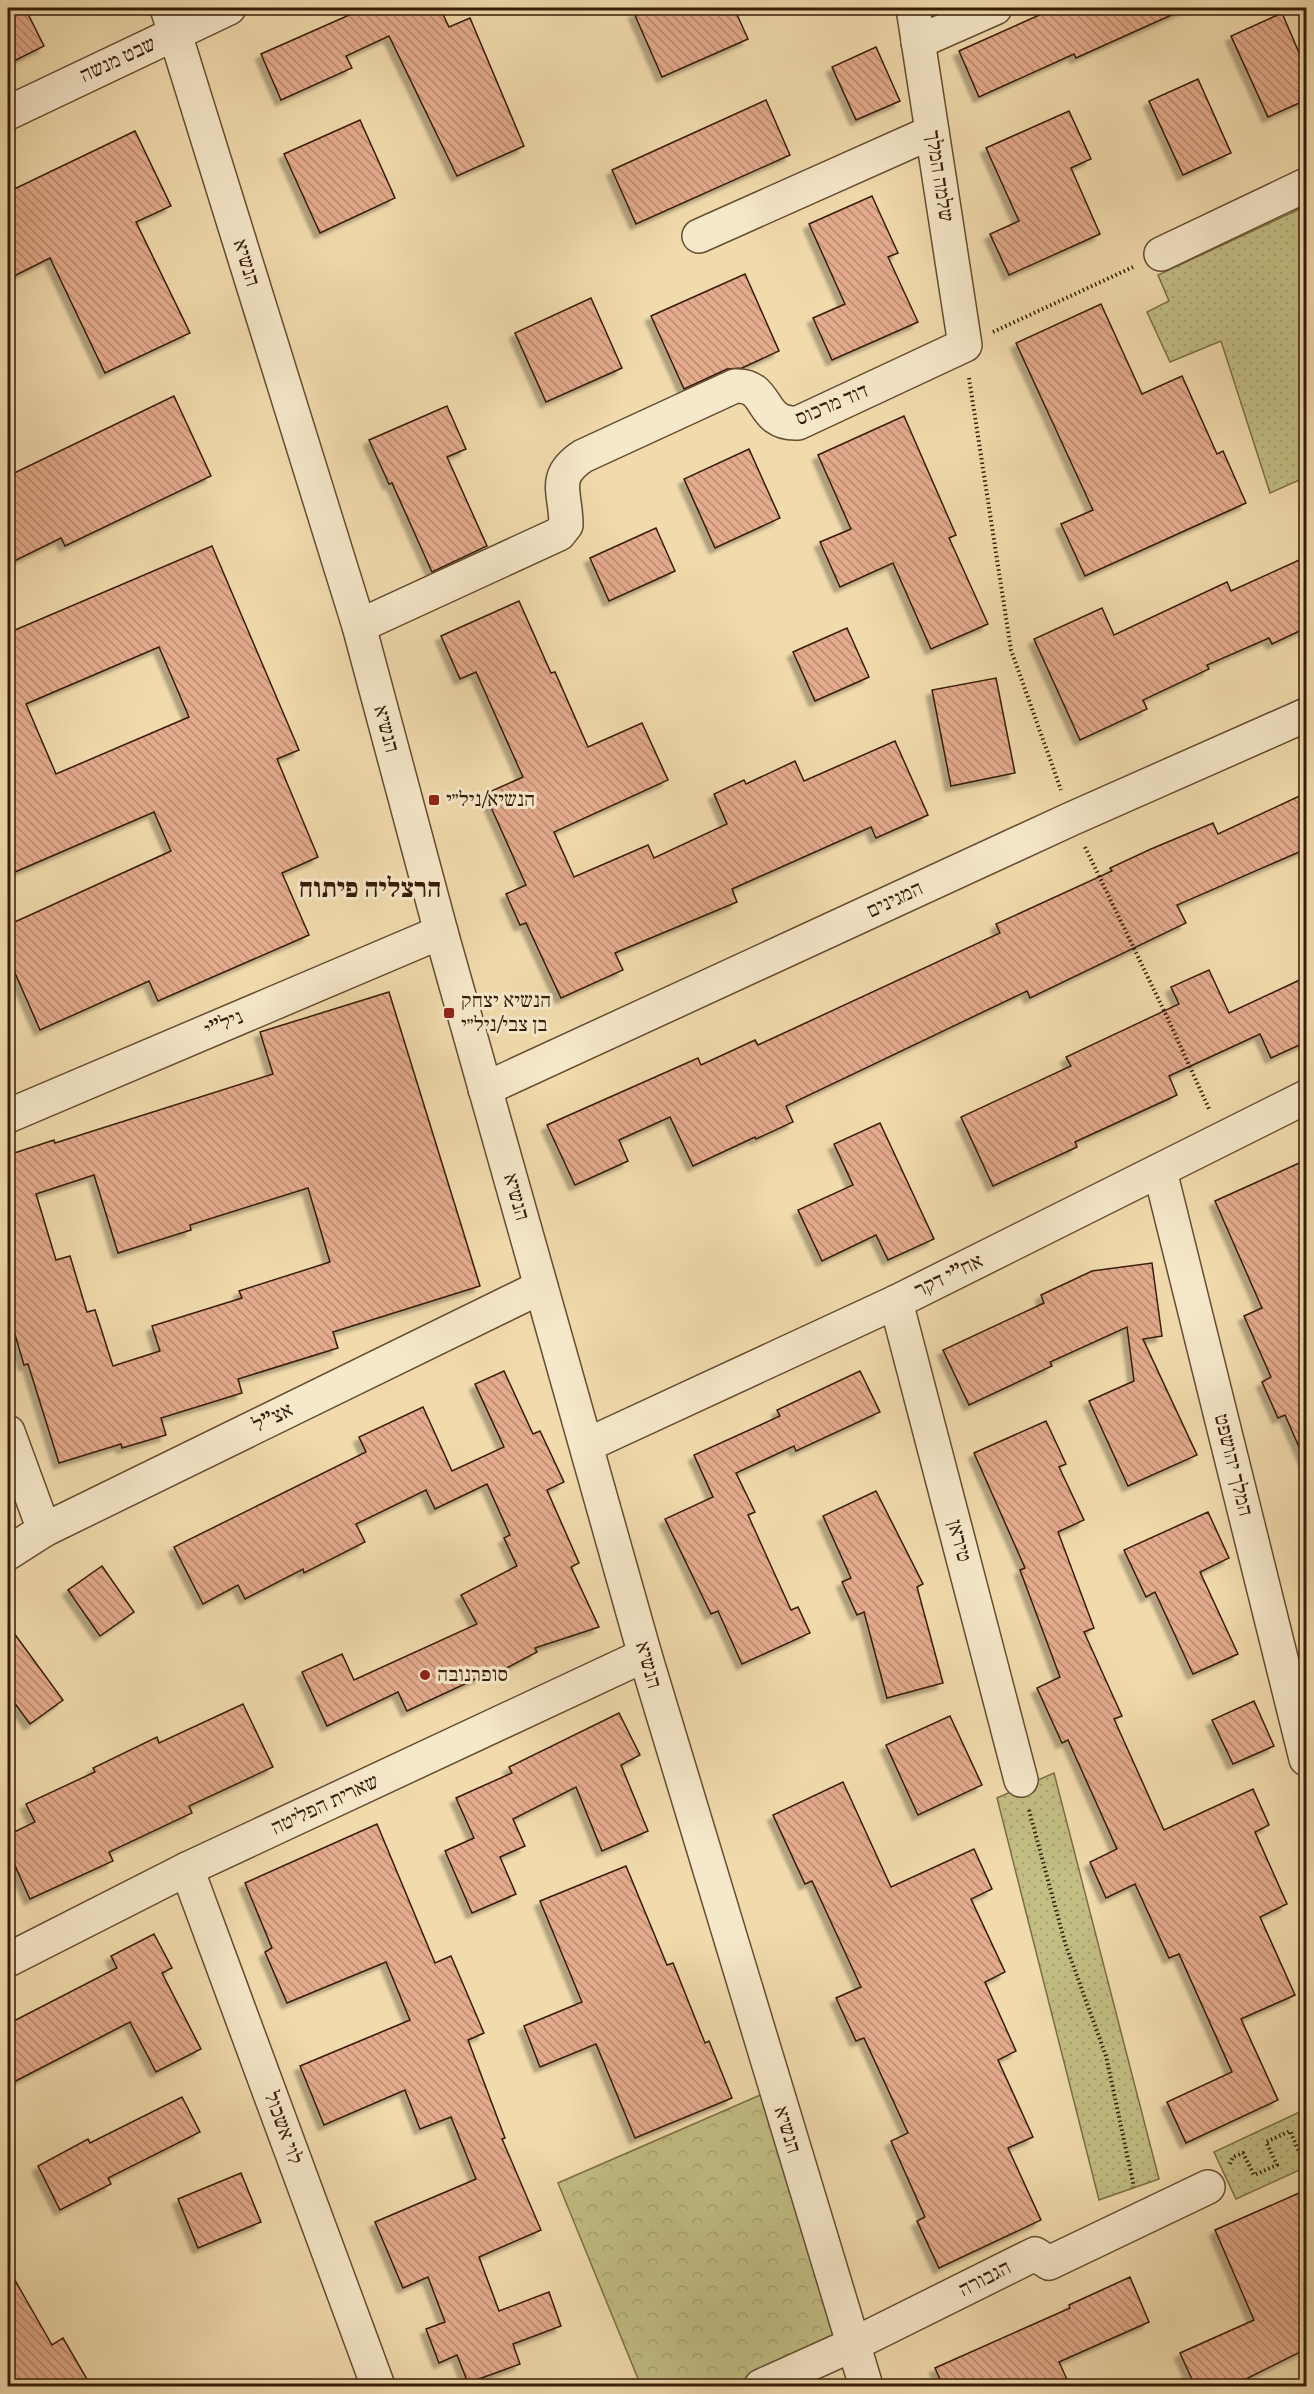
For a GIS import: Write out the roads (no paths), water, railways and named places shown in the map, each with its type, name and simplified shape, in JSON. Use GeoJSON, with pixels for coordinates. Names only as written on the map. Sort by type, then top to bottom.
{"type":"FeatureCollection","features":[{"type":"Feature","properties":{"kind":"street","name":"שבט מנשה"},"geometry":{"type":"LineString","coordinates":[[8,113],[171,20],[229,8]]}},
{"type":"Feature","properties":{"kind":"street","name":"שלמה המלך"},"geometry":{"type":"LineString","coordinates":[[913,8],[965,345]]}},
{"type":"Feature","properties":{"kind":"street"},"geometry":{"type":"LineString","coordinates":[[918,42],[994,8]]}},
{"type":"Feature","properties":{"kind":"street","name":"הנשיא"},"geometry":{"type":"LineString","coordinates":[[171,20],[359,626],[441,932],[645,1655],[866,2386]]}},
{"type":"Feature","properties":{"kind":"street"},"geometry":{"type":"LineString","coordinates":[[699,236],[932,132]]}},
{"type":"Feature","properties":{"kind":"street"},"geometry":{"type":"LineString","coordinates":[[1161,254],[1306,185]]}},
{"type":"Feature","properties":{"kind":"street","name":"דוד מרכוס"},"geometry":{"type":"LineString","coordinates":[[359,626],[559,534],[566,525],[562,479],[567,466],[583,456],[735,386],[746,386],[756,392],[775,419],[786,424],[798,423],[965,345]]}},
{"type":"Feature","properties":{"kind":"street","name":"המגינים"},"geometry":{"type":"LineString","coordinates":[[485,1089],[1071,819],[1306,715]]}},
{"type":"Feature","properties":{"kind":"street","name":"ניל\"י"},"geometry":{"type":"LineString","coordinates":[[8,1116],[441,932]]}},
{"type":"Feature","properties":{"kind":"street","name":"אח\"י דקר"},"geometry":{"type":"LineString","coordinates":[[587,1445],[896,1302],[1306,1097]]}},
{"type":"Feature","properties":{"kind":"street","name":"המלך יהושפט"},"geometry":{"type":"LineString","coordinates":[[1161,1171],[1306,1759]]}},
{"type":"Feature","properties":{"kind":"street","name":"אצ\"ל"},"geometry":{"type":"LineString","coordinates":[[8,1553],[44,1530],[541,1287]]}},
{"type":"Feature","properties":{"kind":"street","name":"טיראן"},"geometry":{"type":"LineString","coordinates":[[896,1302],[1021,1780]]}},
{"type":"Feature","properties":{"kind":"street"},"geometry":{"type":"LineString","coordinates":[[8,1432],[44,1530]]}},
{"type":"Feature","properties":{"kind":"street","name":"שארית הפליטה"},"geometry":{"type":"LineString","coordinates":[[8,1960],[188,1869],[645,1655]]}},
{"type":"Feature","properties":{"kind":"street","name":"לוי אשכול"},"geometry":{"type":"LineString","coordinates":[[188,1869],[378,2386]]}},
{"type":"Feature","properties":{"kind":"street","name":"הגבורה"},"geometry":{"type":"LineString","coordinates":[[761,2386],[852,2345],[1035,2254],[1049,2263],[1208,2187]]}},
{"type":"Feature","properties":{"kind":"place","name":"הנשיא/ניל״י"},"geometry":{"type":"Point","coordinates":[434,800]}},
{"type":"Feature","properties":{"kind":"place","name":"הנשיא יצחק בן צבי/ניל״י"},"geometry":{"type":"Point","coordinates":[449,1013]}},
{"type":"Feature","properties":{"kind":"place","name":"סופרנובה"},"geometry":{"type":"Point","coordinates":[425,1675]}},
{"type":"Feature","properties":{"kind":"district","name":"הרצליה פיתוח"},"geometry":{"type":"Point","coordinates":[370,889]}}]}
